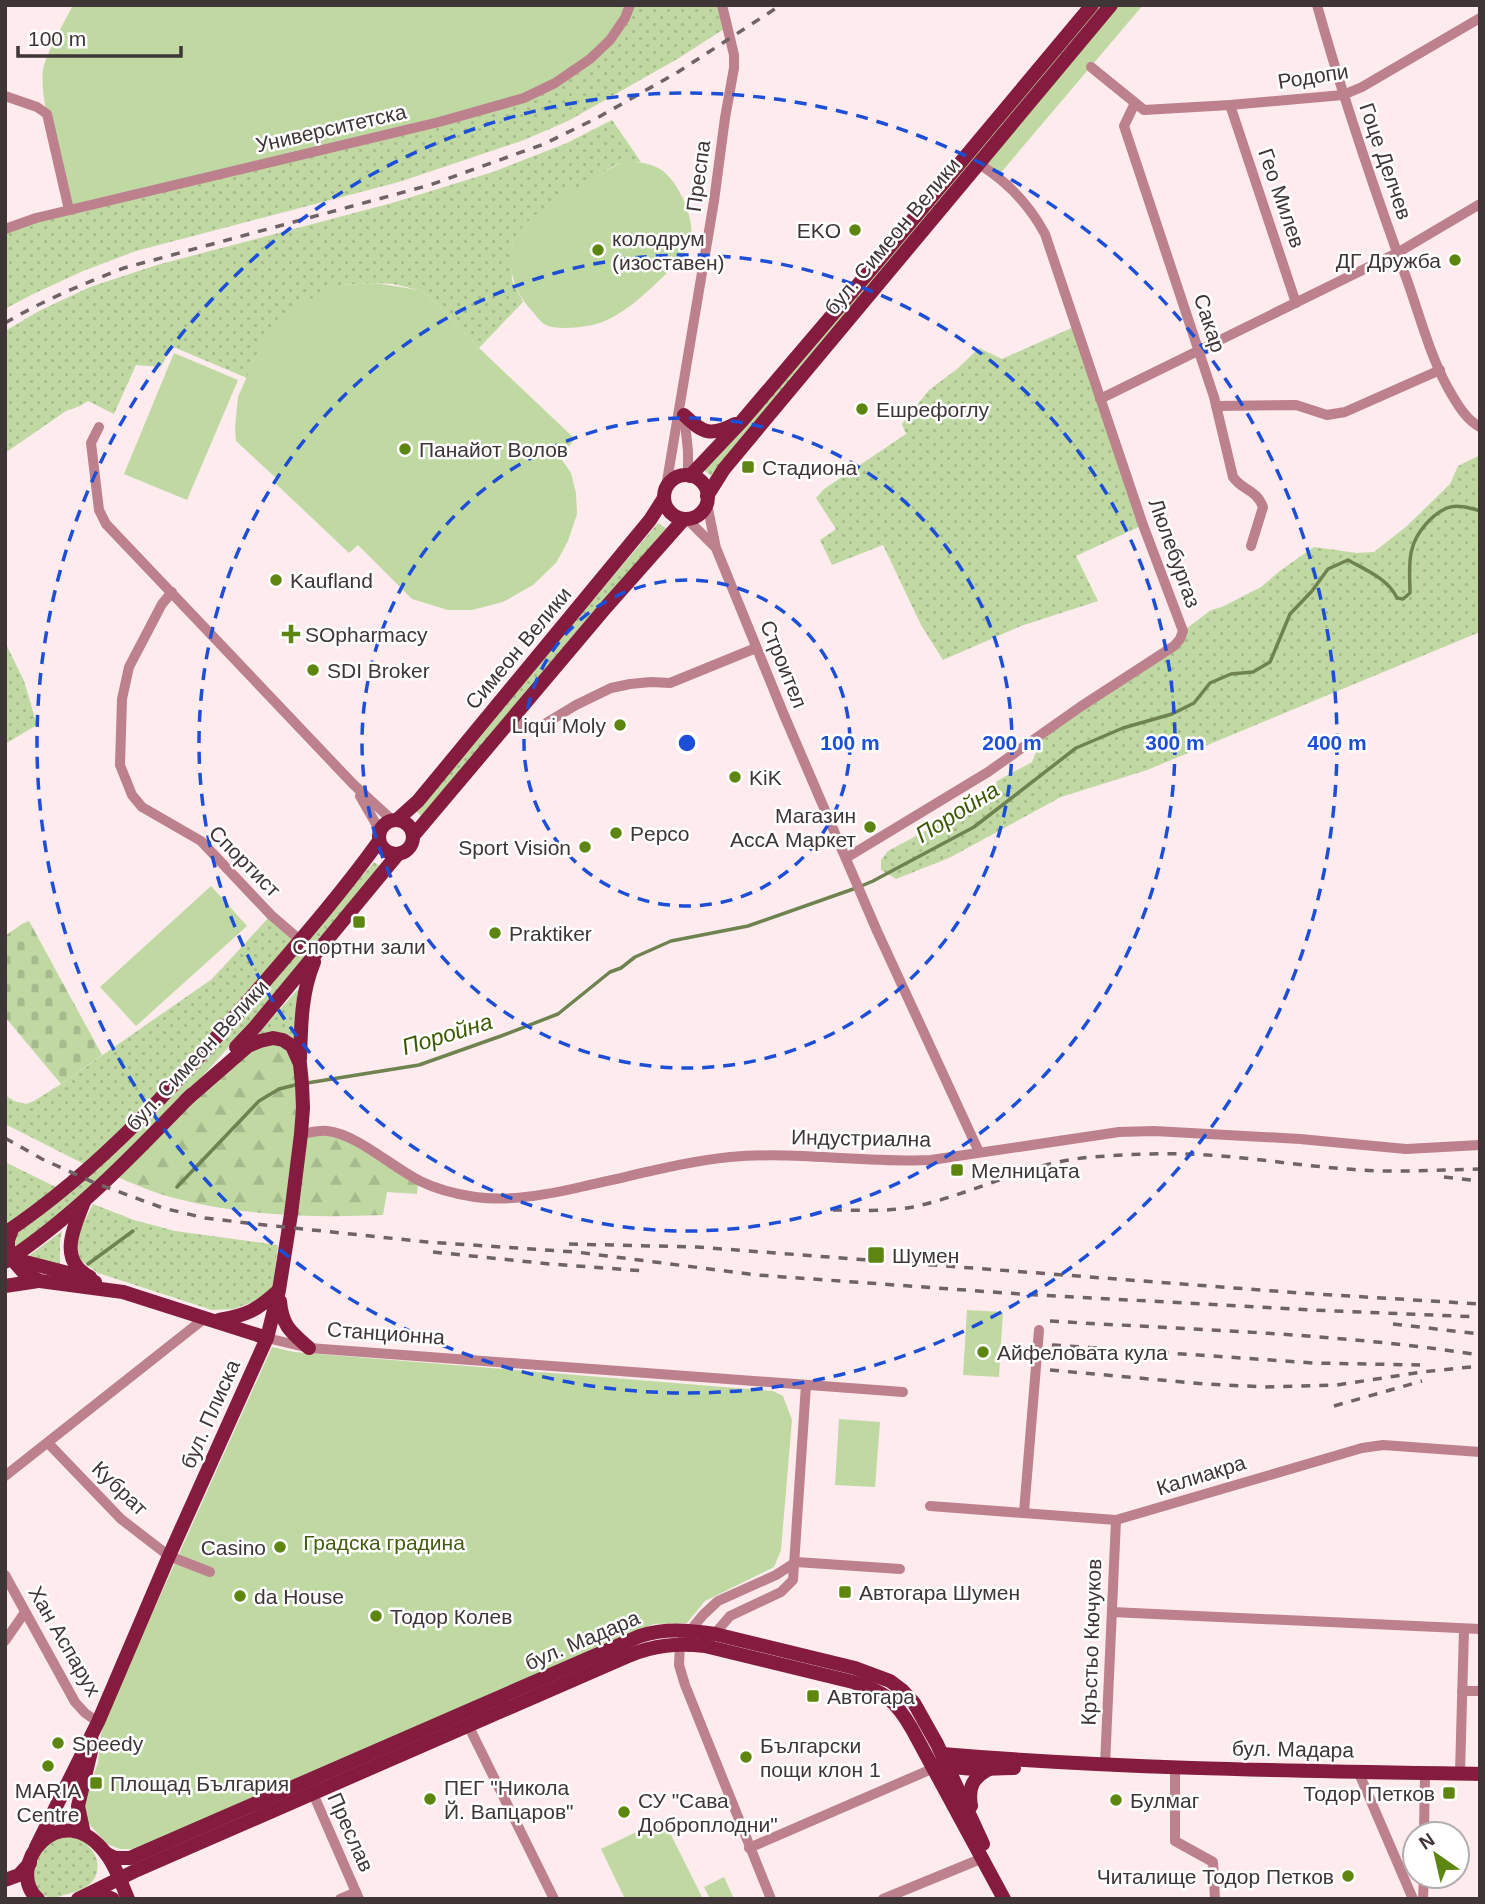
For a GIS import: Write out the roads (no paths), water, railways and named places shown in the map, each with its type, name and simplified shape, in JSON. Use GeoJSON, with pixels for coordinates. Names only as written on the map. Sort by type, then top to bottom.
{"type":"FeatureCollection","features":[{"type":"Feature","properties":{"kind":"main road","name":"бул. Симеон Велики"},"geometry":{"type":"LineString","coordinates":[[742,421],[1092,5]]}},
{"type":"Feature","properties":{"kind":"main road","name":"бул. Симеон Велики"},"geometry":{"type":"LineString","coordinates":[[707,500],[724,469],[1111,5]]}},
{"type":"Feature","properties":{"kind":"main road"},"geometry":{"type":"LineString","coordinates":[[684,415],[699,429],[711,432],[723,430],[742,421]]}},
{"type":"Feature","properties":{"kind":"main road"},"geometry":{"type":"LineString","coordinates":[[689,476],[742,421]]}},
{"type":"Feature","properties":{"kind":"main road"},"geometry":{"type":"LineString","coordinates":[[413,836],[410,827],[395,820],[387,822],[380,836],[381,846],[388,852],[398,854],[411,845],[413,836],[616,596],[686,519],[699,514],[707,500],[702,483],[689,476],[675,478],[665,493],[666,506],[670,513],[686,519]]}},
{"type":"Feature","properties":{"kind":"main road","name":"Симеон Велики"},"geometry":{"type":"LineString","coordinates":[[395,820],[418,801],[510,690],[650,520],[665,493]]}},
{"type":"Feature","properties":{"kind":"main road","name":"бул. Симеон Велики"},"geometry":{"type":"LineString","coordinates":[[8,1231],[90,1166],[141,1118],[218,1036],[300,940],[380,836]]}},
{"type":"Feature","properties":{"kind":"main road","name":"бул. Симеон Велики"},"geometry":{"type":"LineString","coordinates":[[7,1260],[43,1236],[84,1202],[186,1100],[255,1027],[398,854]]}},
{"type":"Feature","properties":{"kind":"main road"},"geometry":{"type":"LineString","coordinates":[[300,1064],[305,991],[320,950]]}},
{"type":"Feature","properties":{"kind":"main road"},"geometry":{"type":"LineString","coordinates":[[186,1100],[248,1046],[260,1041],[273,1038],[292,1045],[300,1064]]}},
{"type":"Feature","properties":{"kind":"main road","name":"бул. Плиска"},"geometry":{"type":"LineString","coordinates":[[30,1863],[97,1721],[267,1338],[279,1290],[301,1134],[303,1108],[300,1064]]}},
{"type":"Feature","properties":{"kind":"main road"},"geometry":{"type":"LineString","coordinates":[[84,1202],[69,1245],[71,1255],[75,1264],[85,1274],[123,1292]]}},
{"type":"Feature","properties":{"kind":"main road"},"geometry":{"type":"LineString","coordinates":[[7,1260],[8,1231]]}},
{"type":"Feature","properties":{"kind":"main road"},"geometry":{"type":"LineString","coordinates":[[7,1260],[40,1281]]}},
{"type":"Feature","properties":{"kind":"main road"},"geometry":{"type":"LineString","coordinates":[[7,1260],[72,1274],[123,1292]]}},
{"type":"Feature","properties":{"kind":"main road"},"geometry":{"type":"LineString","coordinates":[[5,1286],[40,1281]]}},
{"type":"Feature","properties":{"kind":"main road","name":"Станционна"},"geometry":{"type":"LineString","coordinates":[[40,1281],[123,1292],[267,1338]]}},
{"type":"Feature","properties":{"kind":"main road"},"geometry":{"type":"LineString","coordinates":[[210,1320],[238,1317],[251,1312],[261,1307],[279,1290]]}},
{"type":"Feature","properties":{"kind":"main road"},"geometry":{"type":"LineString","coordinates":[[279,1290],[281,1315],[289,1331],[309,1348]]}},
{"type":"Feature","properties":{"kind":"main road","name":"бул. Мадара"},"geometry":{"type":"LineString","coordinates":[[79,1899],[310,1787],[640,1636],[663,1631],[691,1630],[715,1634],[855,1668],[890,1681],[914,1703],[937,1761]]}},
{"type":"Feature","properties":{"kind":"main road","name":"бул. Мадара"},"geometry":{"type":"LineString","coordinates":[[102,1850],[115,1858],[130,1858],[468,1726],[643,1649],[680,1643],[705,1646],[872,1688],[889,1698],[902,1711],[937,1761],[990,1768],[1105,1765]]}},
{"type":"Feature","properties":{"kind":"main road","name":"бул. Плиска"},"geometry":{"type":"LineString","coordinates":[[84,1834],[78,1806],[97,1721]]}},
{"type":"Feature","properties":{"kind":"main road"},"geometry":{"type":"LineString","coordinates":[[937,1761],[974,1821],[1005,1899]]}},
{"type":"Feature","properties":{"kind":"main road"},"geometry":{"type":"LineString","coordinates":[[937,1761],[1005,1899]]}},
{"type":"Feature","properties":{"kind":"main road","name":"бул. Мадара"},"geometry":{"type":"LineString","coordinates":[[937,1761],[1480,1774]]}},
{"type":"Feature","properties":{"kind":"main road"},"geometry":{"type":"LineString","coordinates":[[974,1821],[970,1789],[973,1781],[990,1768]]}},
{"type":"Feature","properties":{"kind":"main road"},"geometry":{"type":"LineString","coordinates":[[36,1847],[47,1836],[58,1832],[66,1830],[84,1834],[102,1850],[128,1899]]}},
{"type":"Feature","properties":{"kind":"main road"},"geometry":{"type":"LineString","coordinates":[[94,1890],[104,1873],[102,1850]]}},
{"type":"Feature","properties":{"kind":"main road"},"geometry":{"type":"LineString","coordinates":[[5,1880],[19,1875],[30,1863]]}},
{"type":"Feature","properties":{"kind":"main road"},"geometry":{"type":"LineString","coordinates":[[30,1863],[28,1878],[34,1897]]}},
{"type":"Feature","properties":{"kind":"main road"},"geometry":{"type":"LineString","coordinates":[[79,1899],[98,1895],[113,1899]]}},
{"type":"Feature","properties":{"kind":"street","name":"Университетска"},"geometry":{"type":"LineString","coordinates":[[5,229],[36,218],[439,122],[524,99],[555,83],[590,59],[610,40],[632,5]]}},
{"type":"Feature","properties":{"kind":"street","name":"Преспа"},"geometry":{"type":"LineString","coordinates":[[682,394],[734,68],[734,55],[720,5]]}},
{"type":"Feature","properties":{"kind":"street","name":"Гоце Делчев"},"geometry":{"type":"LineString","coordinates":[[1317,5],[1343,95],[1440,370],[1451,394],[1468,418],[1480,427]]}},
{"type":"Feature","properties":{"kind":"street","name":"Родопи"},"geometry":{"type":"LineString","coordinates":[[1135,103],[1144,110],[1343,95],[1362,87],[1480,19]]}},
{"type":"Feature","properties":{"kind":"street"},"geometry":{"type":"LineString","coordinates":[[1091,67],[1135,103]]}},
{"type":"Feature","properties":{"kind":"street"},"geometry":{"type":"LineString","coordinates":[[5,96],[37,107],[47,114],[69,210]]}},
{"type":"Feature","properties":{"kind":"street","name":"Сакар"},"geometry":{"type":"LineString","coordinates":[[1135,103],[1124,126],[1199,350],[1233,477],[1239,485],[1259,497],[1264,507],[1251,546]]}},
{"type":"Feature","properties":{"kind":"street","name":"Гео Милев"},"geometry":{"type":"LineString","coordinates":[[1230,105],[1296,303]]}},
{"type":"Feature","properties":{"kind":"street","name":"Люлебургаз"},"geometry":{"type":"LineString","coordinates":[[846,858],[988,772],[1090,700],[1174,646],[1183,631],[1143,525],[1045,234],[1020,197],[998,176],[979,164]]}},
{"type":"Feature","properties":{"kind":"street"},"geometry":{"type":"LineString","coordinates":[[1100,398],[1397,253],[1480,204]]}},
{"type":"Feature","properties":{"kind":"street"},"geometry":{"type":"LineString","coordinates":[[1216,406],[1296,405],[1327,415],[1345,412],[1440,370]]}},
{"type":"Feature","properties":{"kind":"street"},"geometry":{"type":"LineString","coordinates":[[682,394],[689,476]]}},
{"type":"Feature","properties":{"kind":"street"},"geometry":{"type":"LineString","coordinates":[[665,493],[682,394]]}},
{"type":"Feature","properties":{"kind":"street"},"geometry":{"type":"LineString","coordinates":[[99,427],[91,443],[99,510],[106,524],[354,785],[395,820]]}},
{"type":"Feature","properties":{"kind":"street"},"geometry":{"type":"LineString","coordinates":[[707,500],[716,548]]}},
{"type":"Feature","properties":{"kind":"street"},"geometry":{"type":"LineString","coordinates":[[686,519],[716,548]]}},
{"type":"Feature","properties":{"kind":"street","name":"Строител"},"geometry":{"type":"LineString","coordinates":[[716,548],[852,872],[979,1152]]}},
{"type":"Feature","properties":{"kind":"street","name":"Спортист"},"geometry":{"type":"LineString","coordinates":[[172,592],[162,604],[129,667],[121,699],[120,765],[132,794],[142,807],[201,841],[271,915],[300,940]]}},
{"type":"Feature","properties":{"kind":"street"},"geometry":{"type":"LineString","coordinates":[[511,720],[533,729],[538,728],[611,688],[651,682],[670,683],[756,648]]}},
{"type":"Feature","properties":{"kind":"street"},"geometry":{"type":"LineString","coordinates":[[354,785],[380,836]]}},
{"type":"Feature","properties":{"kind":"street","name":"Индустриална"},"geometry":{"type":"LineString","coordinates":[[301,1134],[327,1131],[351,1138],[418,1180],[445,1192],[480,1198],[551,1194],[686,1163],[732,1157],[773,1155],[931,1160],[1119,1132],[1154,1131],[1300,1139],[1406,1149],[1480,1145]]}},
{"type":"Feature","properties":{"kind":"street"},"geometry":{"type":"LineString","coordinates":[[5,1476],[210,1320]]}},
{"type":"Feature","properties":{"kind":"street"},"geometry":{"type":"LineString","coordinates":[[1024,1512],[1039,1330]]}},
{"type":"Feature","properties":{"kind":"street","name":"Станционна"},"geometry":{"type":"LineString","coordinates":[[267,1338],[309,1348],[903,1392]]}},
{"type":"Feature","properties":{"kind":"street"},"geometry":{"type":"LineString","coordinates":[[705,1646],[730,1616],[781,1592],[793,1580],[806,1385]]}},
{"type":"Feature","properties":{"kind":"street","name":"Кубрат"},"geometry":{"type":"LineString","coordinates":[[48,1443],[121,1519],[169,1556],[210,1572]]}},
{"type":"Feature","properties":{"kind":"street","name":"Калиакра"},"geometry":{"type":"LineString","coordinates":[[930,1506],[1116,1520],[1362,1448],[1382,1445],[1480,1452]]}},
{"type":"Feature","properties":{"kind":"street","name":"Кръстьо Кючуков"},"geometry":{"type":"LineString","coordinates":[[1105,1765],[1116,1520]]}},
{"type":"Feature","properties":{"kind":"street"},"geometry":{"type":"LineString","coordinates":[[771,1899],[685,1685],[679,1665],[680,1643],[718,1601],[776,1575],[796,1562],[900,1569]]}},
{"type":"Feature","properties":{"kind":"street","name":"Хан Аспарух"},"geometry":{"type":"LineString","coordinates":[[5,1575],[75,1702],[97,1721]]}},
{"type":"Feature","properties":{"kind":"street"},"geometry":{"type":"LineString","coordinates":[[5,1641],[24,1612]]}},
{"type":"Feature","properties":{"kind":"street"},"geometry":{"type":"LineString","coordinates":[[1112,1612],[1480,1629]]}},
{"type":"Feature","properties":{"kind":"street"},"geometry":{"type":"LineString","coordinates":[[1460,1773],[1464,1629]]}},
{"type":"Feature","properties":{"kind":"street"},"geometry":{"type":"LineString","coordinates":[[1462,1691],[1480,1691]]}},
{"type":"Feature","properties":{"kind":"street"},"geometry":{"type":"LineString","coordinates":[[468,1726],[554,1899]]}},
{"type":"Feature","properties":{"kind":"street"},"geometry":{"type":"LineString","coordinates":[[749,1848],[937,1761]]}},
{"type":"Feature","properties":{"kind":"street"},"geometry":{"type":"LineString","coordinates":[[1175,1768],[1175,1841],[1213,1862],[1215,1899]]}},
{"type":"Feature","properties":{"kind":"street"},"geometry":{"type":"LineString","coordinates":[[1358,1771],[1413,1899]]}},
{"type":"Feature","properties":{"kind":"street"},"geometry":{"type":"LineString","coordinates":[[1424,1820],[1425,1773]]}},
{"type":"Feature","properties":{"kind":"street","name":"Преслав"},"geometry":{"type":"LineString","coordinates":[[310,1787],[358,1895]]}},
{"type":"Feature","properties":{"kind":"street"},"geometry":{"type":"LineString","coordinates":[[883,1899],[983,1858]]}},
{"type":"Feature","properties":{"kind":"street"},"geometry":{"type":"LineString","coordinates":[[340,1899],[358,1895]]}},
{"type":"Feature","properties":{"kind":"waterway","name":"Поройна"},"geometry":{"type":"LineString","coordinates":[[307,1083],[419,1065],[501,1036],[558,1014],[610,972],[671,941],[748,926],[873,881],[974,827],[1076,748],[1123,728],[1172,714],[1194,703],[1210,683],[1231,674],[1253,672],[1270,662],[1290,614],[1328,569],[1348,560],[1376,576],[1388,585],[1397,598],[1403,599],[1410,593],[1412,549],[1425,525],[1435,515],[1451,507],[1480,511]]}},
{"type":"Feature","properties":{"kind":"waterway"},"geometry":{"type":"LineString","coordinates":[[177,1187],[259,1101],[279,1089],[299,1084]]}},
{"type":"Feature","properties":{"kind":"waterway"},"geometry":{"type":"LineString","coordinates":[[88,1264],[133,1231]]}},
{"type":"Feature","properties":{"kind":"railway"},"geometry":{"type":"LineString","coordinates":[[5,323],[64,293],[124,268],[430,185],[544,144],[597,118],[678,72],[781,5]]}},
{"type":"Feature","properties":{"kind":"railway"},"geometry":{"type":"LineString","coordinates":[[5,1138],[42,1159],[95,1183],[163,1208],[205,1218],[427,1242],[576,1252],[757,1275],[1020,1294],[1480,1317]]}},
{"type":"Feature","properties":{"kind":"railway"},"geometry":{"type":"LineString","coordinates":[[833,1210],[903,1209],[1046,1165],[1103,1156],[1203,1155],[1380,1171],[1480,1169]]}},
{"type":"Feature","properties":{"kind":"railway"},"geometry":{"type":"LineString","coordinates":[[1444,1177],[1480,1181]]}},
{"type":"Feature","properties":{"kind":"railway"},"geometry":{"type":"LineString","coordinates":[[569,1244],[697,1247],[1480,1304]]}},
{"type":"Feature","properties":{"kind":"railway"},"geometry":{"type":"LineString","coordinates":[[433,1252],[645,1271]]}},
{"type":"Feature","properties":{"kind":"railway"},"geometry":{"type":"LineString","coordinates":[[1050,1321],[1319,1337],[1480,1355]]}},
{"type":"Feature","properties":{"kind":"railway"},"geometry":{"type":"LineString","coordinates":[[1393,1324],[1480,1334]]}},
{"type":"Feature","properties":{"kind":"railway"},"geometry":{"type":"LineString","coordinates":[[1052,1345],[1314,1363],[1420,1365]]}},
{"type":"Feature","properties":{"kind":"railway"},"geometry":{"type":"LineString","coordinates":[[1050,1370],[1265,1387],[1337,1385],[1480,1366]]}},
{"type":"Feature","properties":{"kind":"railway"},"geometry":{"type":"LineString","coordinates":[[1334,1406],[1422,1381]]}},
{"type":"Feature","properties":{"kind":"place","name":"EKO"},"geometry":{"type":"Point","coordinates":[855,230]}},
{"type":"Feature","properties":{"kind":"place","name":"колодрум (изоставен)"},"geometry":{"type":"Point","coordinates":[598,250]}},
{"type":"Feature","properties":{"kind":"place","name":"ДГ Дружба"},"geometry":{"type":"Point","coordinates":[1455,260]}},
{"type":"Feature","properties":{"kind":"place","name":"Ешрефоглу"},"geometry":{"type":"Point","coordinates":[862,409]}},
{"type":"Feature","properties":{"kind":"place","name":"Панайот Волов"},"geometry":{"type":"Point","coordinates":[405,449]}},
{"type":"Feature","properties":{"kind":"place","name":"Стадиона"},"geometry":{"type":"Point","coordinates":[748,467]}},
{"type":"Feature","properties":{"kind":"place","name":"Kaufland"},"geometry":{"type":"Point","coordinates":[276,580]}},
{"type":"Feature","properties":{"kind":"place","name":"SOpharmacy"},"geometry":{"type":"Point","coordinates":[291,634]}},
{"type":"Feature","properties":{"kind":"place","name":"SDI Broker"},"geometry":{"type":"Point","coordinates":[313,670]}},
{"type":"Feature","properties":{"kind":"place","name":"Liqui Moly"},"geometry":{"type":"Point","coordinates":[620,725]}},
{"type":"Feature","properties":{"kind":"place","name":"KiK"},"geometry":{"type":"Point","coordinates":[735,777]}},
{"type":"Feature","properties":{"kind":"place","name":"Магазин АссА Маркет"},"geometry":{"type":"Point","coordinates":[870,827]}},
{"type":"Feature","properties":{"kind":"place","name":"Pepco"},"geometry":{"type":"Point","coordinates":[616,833]}},
{"type":"Feature","properties":{"kind":"place","name":"Sport Vision"},"geometry":{"type":"Point","coordinates":[585,847]}},
{"type":"Feature","properties":{"kind":"place","name":"Спортни зали"},"geometry":{"type":"Point","coordinates":[359,922]}},
{"type":"Feature","properties":{"kind":"place","name":"Praktiker"},"geometry":{"type":"Point","coordinates":[495,933]}},
{"type":"Feature","properties":{"kind":"place","name":"Мелницата"},"geometry":{"type":"Point","coordinates":[957,1170]}},
{"type":"Feature","properties":{"kind":"place","name":"Шумен"},"geometry":{"type":"Point","coordinates":[876,1255]}},
{"type":"Feature","properties":{"kind":"place","name":"Айфеловата кула"},"geometry":{"type":"Point","coordinates":[983,1352]}},
{"type":"Feature","properties":{"kind":"place","name":"Casino"},"geometry":{"type":"Point","coordinates":[280,1547]}},
{"type":"Feature","properties":{"kind":"place","name":"Автогара Шумен"},"geometry":{"type":"Point","coordinates":[845,1592]}},
{"type":"Feature","properties":{"kind":"place","name":"da House"},"geometry":{"type":"Point","coordinates":[240,1596]}},
{"type":"Feature","properties":{"kind":"place","name":"Тодор Колев"},"geometry":{"type":"Point","coordinates":[376,1616]}},
{"type":"Feature","properties":{"kind":"place","name":"Автогара"},"geometry":{"type":"Point","coordinates":[813,1696]}},
{"type":"Feature","properties":{"kind":"place","name":"Speedy"},"geometry":{"type":"Point","coordinates":[58,1743]}},
{"type":"Feature","properties":{"kind":"place","name":"Български пощи клон 1"},"geometry":{"type":"Point","coordinates":[746,1757]}},
{"type":"Feature","properties":{"kind":"place","name":"MARIA Centre"},"geometry":{"type":"Point","coordinates":[48,1766]}},
{"type":"Feature","properties":{"kind":"place","name":"Площад България"},"geometry":{"type":"Point","coordinates":[96,1783]}},
{"type":"Feature","properties":{"kind":"place","name":"Тодор Петков"},"geometry":{"type":"Point","coordinates":[1449,1793]}},
{"type":"Feature","properties":{"kind":"place","name":"ПЕГ \"Никола Й. Вапцаров\""},"geometry":{"type":"Point","coordinates":[430,1799]}},
{"type":"Feature","properties":{"kind":"place","name":"Булмаг"},"geometry":{"type":"Point","coordinates":[1116,1800]}},
{"type":"Feature","properties":{"kind":"place","name":"СУ \"Сава Доброплодни\""},"geometry":{"type":"Point","coordinates":[624,1812]}},
{"type":"Feature","properties":{"kind":"place","name":"Читалище Тодор Петков"},"geometry":{"type":"Point","coordinates":[1348,1876]}},
{"type":"Feature","properties":{"kind":"park label","name":"Градска градина"},"geometry":{"type":"Point","coordinates":[384,1542]}}]}
